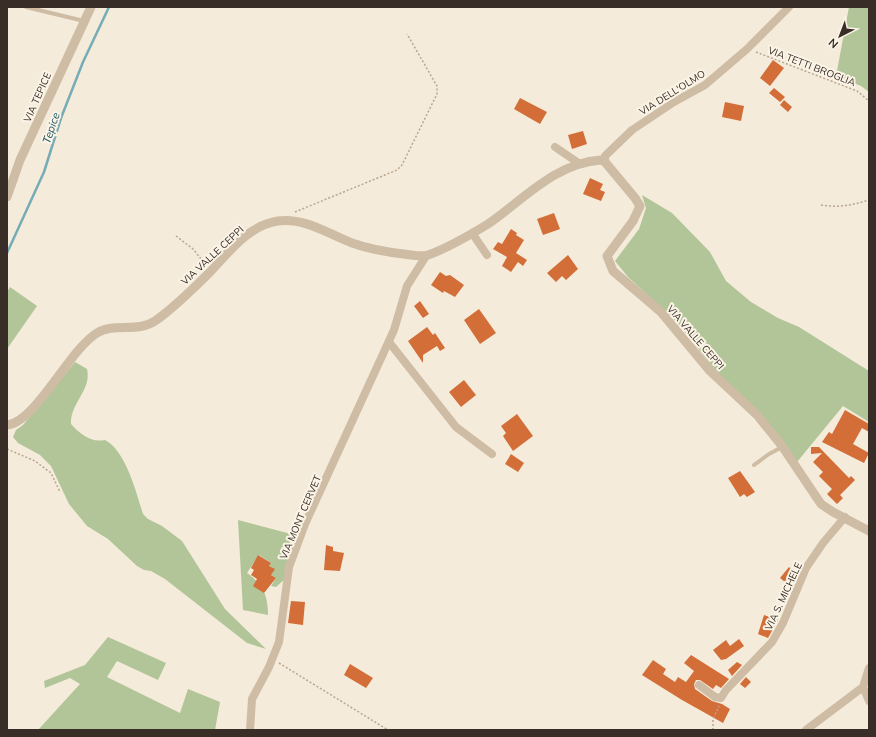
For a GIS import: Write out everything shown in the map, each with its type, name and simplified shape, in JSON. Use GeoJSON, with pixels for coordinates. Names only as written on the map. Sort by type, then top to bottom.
{"type":"FeatureCollection","features":[{"type":"Feature","properties":{"kind":"street","name":"VIA TEPICE"},"geometry":{"type":"LineString","coordinates":[[7,197],[20,160],[90,7]]}},
{"type":"Feature","properties":{"kind":"street","name":"VIA DELL'OLMO"},"geometry":{"type":"LineString","coordinates":[[605,162],[605,156],[632,130],[705,85],[747,49],[789,7]]}},
{"type":"Feature","properties":{"kind":"street"},"geometry":{"type":"LineString","coordinates":[[555,147],[580,164]]}},
{"type":"Feature","properties":{"kind":"street"},"geometry":{"type":"LineString","coordinates":[[426,256],[488,224],[541,183],[580,164],[601,160],[605,162]]}},
{"type":"Feature","properties":{"kind":"street","name":"VIA VALLE CEPPI"},"geometry":{"type":"LineString","coordinates":[[605,162],[640,206],[633,221],[610,249],[607,256],[612,271],[661,312],[710,371],[757,415],[782,446],[821,504],[869,532]]}},
{"type":"Feature","properties":{"kind":"street","name":"VIA VALLE CEPPI"},"geometry":{"type":"LineString","coordinates":[[7,425],[14,425],[27,416],[64,369],[96,334],[108,328],[141,328],[156,320],[210,272],[244,238],[267,224],[278,220],[287,221],[311,226],[352,243],[379,251],[426,256]]}},
{"type":"Feature","properties":{"kind":"street"},"geometry":{"type":"LineString","coordinates":[[472,233],[487,255]]}},
{"type":"Feature","properties":{"kind":"street","name":"VIA MONT CERVET"},"geometry":{"type":"LineString","coordinates":[[250,730],[252,698],[279,642],[289,567],[305,524],[389,342],[407,286],[426,256]]}},
{"type":"Feature","properties":{"kind":"street"},"geometry":{"type":"LineString","coordinates":[[389,342],[456,427],[492,454]]}},
{"type":"Feature","properties":{"kind":"street","name":"VIA S. MICHELE"},"geometry":{"type":"LineString","coordinates":[[721,698],[726,690],[772,642],[783,623],[806,568],[823,543],[845,518]]}},
{"type":"Feature","properties":{"kind":"street"},"geometry":{"type":"LineString","coordinates":[[806,730],[863,687],[869,668]]}},
{"type":"Feature","properties":{"kind":"street"},"geometry":{"type":"LineString","coordinates":[[699,685],[715,697],[721,698]]}},
{"type":"Feature","properties":{"kind":"street"},"geometry":{"type":"LineString","coordinates":[[863,687],[869,701]]}},
{"type":"Feature","properties":{"kind":"lane"},"geometry":{"type":"LineString","coordinates":[[26,7],[84,21]]}},
{"type":"Feature","properties":{"kind":"lane"},"geometry":{"type":"LineString","coordinates":[[754,466],[782,446]]}},
{"type":"Feature","properties":{"kind":"path"},"geometry":{"type":"LineString","coordinates":[[287,221],[296,212],[397,170],[402,165],[437,94],[437,86],[407,34]]}},
{"type":"Feature","properties":{"kind":"path","name":"VIA TETTI BROGLIA"},"geometry":{"type":"LineString","coordinates":[[747,49],[857,91],[869,101]]}},
{"type":"Feature","properties":{"kind":"path"},"geometry":{"type":"LineString","coordinates":[[821,205],[833,207],[849,206],[869,200]]}},
{"type":"Feature","properties":{"kind":"path"},"geometry":{"type":"LineString","coordinates":[[176,236],[192,249],[210,272]]}},
{"type":"Feature","properties":{"kind":"path"},"geometry":{"type":"LineString","coordinates":[[7,449],[35,461],[51,473],[60,492]]}},
{"type":"Feature","properties":{"kind":"path"},"geometry":{"type":"LineString","coordinates":[[272,659],[388,730]]}},
{"type":"Feature","properties":{"kind":"path"},"geometry":{"type":"LineString","coordinates":[[711,730],[713,719],[721,698]]}},
{"type":"Feature","properties":{"kind":"green space"},"geometry":{"type":"Polygon","coordinates":[[[849,7],[869,7],[869,92],[861,86],[836,76],[849,7]]]}},
{"type":"Feature","properties":{"kind":"green space"},"geometry":{"type":"Polygon","coordinates":[[[642,195],[672,213],[710,252],[726,281],[751,302],[778,318],[799,327],[869,371],[869,422],[843,406],[797,462],[714,369],[678,323],[628,277],[615,261],[639,229],[646,208],[642,195]]]}},
{"type":"Feature","properties":{"kind":"green space"},"geometry":{"type":"Polygon","coordinates":[[[10,287],[37,306],[7,349],[7,292],[10,287]]]}},
{"type":"Feature","properties":{"kind":"green space"},"geometry":{"type":"Polygon","coordinates":[[[75,362],[87,369],[88,377],[84,390],[74,410],[71,424],[90,439],[100,441],[105,440],[119,453],[129,473],[143,514],[148,519],[162,526],[182,541],[225,609],[266,649],[247,643],[165,579],[151,571],[144,570],[137,566],[108,539],[87,526],[69,504],[51,466],[40,455],[18,443],[13,437],[16,430],[23,425],[75,362]]]}},
{"type":"Feature","properties":{"kind":"green space"},"geometry":{"type":"Polygon","coordinates":[[[238,520],[291,534],[285,579],[276,587],[271,586],[276,578],[271,575],[274,569],[269,566],[271,563],[259,555],[247,573],[261,586],[264,591],[268,615],[243,610],[238,520]]]}},
{"type":"Feature","properties":{"kind":"green space"},"geometry":{"type":"Polygon","coordinates":[[[108,637],[166,663],[158,680],[117,661],[107,677],[180,713],[188,689],[220,702],[215,730],[38,730],[80,684],[70,678],[45,688],[44,681],[85,665],[108,637]]]}},
{"type":"Feature","properties":{"kind":"building"},"geometry":{"type":"Polygon","coordinates":[[[773,60],[784,68],[770,86],[760,78],[773,60]]]}},
{"type":"Feature","properties":{"kind":"building"},"geometry":{"type":"Polygon","coordinates":[[[774,88],[785,97],[780,102],[769,93],[774,88]]]}},
{"type":"Feature","properties":{"kind":"building"},"geometry":{"type":"Polygon","coordinates":[[[520,98],[547,112],[540,124],[514,109],[520,98]]]}},
{"type":"Feature","properties":{"kind":"building"},"geometry":{"type":"Polygon","coordinates":[[[784,100],[792,107],[788,112],[780,105],[784,100]]]}},
{"type":"Feature","properties":{"kind":"building"},"geometry":{"type":"Polygon","coordinates":[[[725,102],[744,106],[741,121],[722,117],[725,102]]]}},
{"type":"Feature","properties":{"kind":"building"},"geometry":{"type":"Polygon","coordinates":[[[583,131],[587,144],[572,149],[568,135],[583,131]]]}},
{"type":"Feature","properties":{"kind":"building"},"geometry":{"type":"Polygon","coordinates":[[[590,178],[603,184],[600,190],[605,192],[601,201],[583,194],[590,178]]]}},
{"type":"Feature","properties":{"kind":"building"},"geometry":{"type":"Polygon","coordinates":[[[554,213],[560,229],[543,235],[537,219],[554,213]]]}},
{"type":"Feature","properties":{"kind":"building"},"geometry":{"type":"Polygon","coordinates":[[[511,229],[517,233],[516,235],[524,240],[516,253],[527,260],[523,266],[518,262],[511,272],[502,266],[507,257],[493,249],[498,242],[502,244],[511,229]]]}},
{"type":"Feature","properties":{"kind":"building"},"geometry":{"type":"Polygon","coordinates":[[[568,255],[578,269],[566,280],[562,276],[556,282],[547,273],[568,255]]]}},
{"type":"Feature","properties":{"kind":"building"},"geometry":{"type":"Polygon","coordinates":[[[440,272],[446,276],[450,275],[464,285],[455,297],[444,291],[443,293],[431,285],[440,272]]]}},
{"type":"Feature","properties":{"kind":"building"},"geometry":{"type":"Polygon","coordinates":[[[420,301],[429,314],[423,318],[414,306],[420,301]]]}},
{"type":"Feature","properties":{"kind":"building"},"geometry":{"type":"Polygon","coordinates":[[[479,309],[496,333],[480,344],[464,320],[479,309]]]}},
{"type":"Feature","properties":{"kind":"building"},"geometry":{"type":"Polygon","coordinates":[[[427,327],[433,335],[435,333],[445,348],[440,351],[437,346],[423,355],[423,363],[408,341],[427,327]]]}},
{"type":"Feature","properties":{"kind":"building"},"geometry":{"type":"Polygon","coordinates":[[[464,380],[476,395],[461,407],[449,392],[464,380]]]}},
{"type":"Feature","properties":{"kind":"building"},"geometry":{"type":"Polygon","coordinates":[[[845,410],[869,424],[869,432],[862,428],[853,444],[869,453],[864,463],[822,442],[829,432],[832,434],[845,410]]]}},
{"type":"Feature","properties":{"kind":"building"},"geometry":{"type":"Polygon","coordinates":[[[517,414],[533,436],[513,451],[503,436],[506,433],[501,426],[517,414]]]}},
{"type":"Feature","properties":{"kind":"building"},"geometry":{"type":"Polygon","coordinates":[[[811,447],[819,447],[849,478],[851,476],[855,480],[840,495],[843,498],[837,504],[827,494],[832,489],[819,476],[823,472],[813,462],[822,453],[811,454],[811,447]]]}},
{"type":"Feature","properties":{"kind":"building"},"geometry":{"type":"Polygon","coordinates":[[[511,454],[524,463],[518,472],[505,464],[511,454]]]}},
{"type":"Feature","properties":{"kind":"building"},"geometry":{"type":"Polygon","coordinates":[[[740,471],[755,492],[747,497],[744,494],[740,497],[728,478],[740,471]]]}},
{"type":"Feature","properties":{"kind":"building"},"geometry":{"type":"Polygon","coordinates":[[[326,545],[333,547],[333,551],[344,553],[340,571],[324,570],[326,545]]]}},
{"type":"Feature","properties":{"kind":"building"},"geometry":{"type":"Polygon","coordinates":[[[258,555],[271,563],[269,566],[275,569],[271,575],[276,578],[264,593],[253,586],[257,579],[251,575],[254,570],[251,568],[258,555]]]}},
{"type":"Feature","properties":{"kind":"building"},"geometry":{"type":"Polygon","coordinates":[[[789,567],[794,572],[785,582],[780,578],[789,567]]]}},
{"type":"Feature","properties":{"kind":"building"},"geometry":{"type":"Polygon","coordinates":[[[291,601],[305,602],[303,625],[288,623],[291,601]]]}},
{"type":"Feature","properties":{"kind":"building"},"geometry":{"type":"Polygon","coordinates":[[[764,615],[778,620],[768,638],[758,634],[764,615]]]}},
{"type":"Feature","properties":{"kind":"building"},"geometry":{"type":"Polygon","coordinates":[[[739,639],[744,646],[726,659],[721,660],[713,650],[726,640],[730,646],[739,639]]]}},
{"type":"Feature","properties":{"kind":"building"},"geometry":{"type":"Polygon","coordinates":[[[691,655],[729,679],[721,688],[716,685],[713,689],[700,680],[696,680],[694,684],[695,689],[712,701],[722,704],[730,709],[723,723],[642,675],[653,660],[666,669],[663,674],[675,682],[678,677],[686,682],[694,671],[684,663],[691,655]]]}},
{"type":"Feature","properties":{"kind":"building"},"geometry":{"type":"Polygon","coordinates":[[[737,662],[742,665],[732,676],[728,670],[737,662]]]}},
{"type":"Feature","properties":{"kind":"building"},"geometry":{"type":"Polygon","coordinates":[[[350,664],[373,678],[366,688],[344,675],[350,664]]]}},
{"type":"Feature","properties":{"kind":"building"},"geometry":{"type":"Polygon","coordinates":[[[746,677],[751,682],[745,688],[740,684],[746,677]]]}},
{"type":"Feature","properties":{"kind":"waterway","name":"Tepice"},"geometry":{"type":"LineString","coordinates":[[7,253],[44,172],[61,118],[83,62],[109,7]]}}]}
